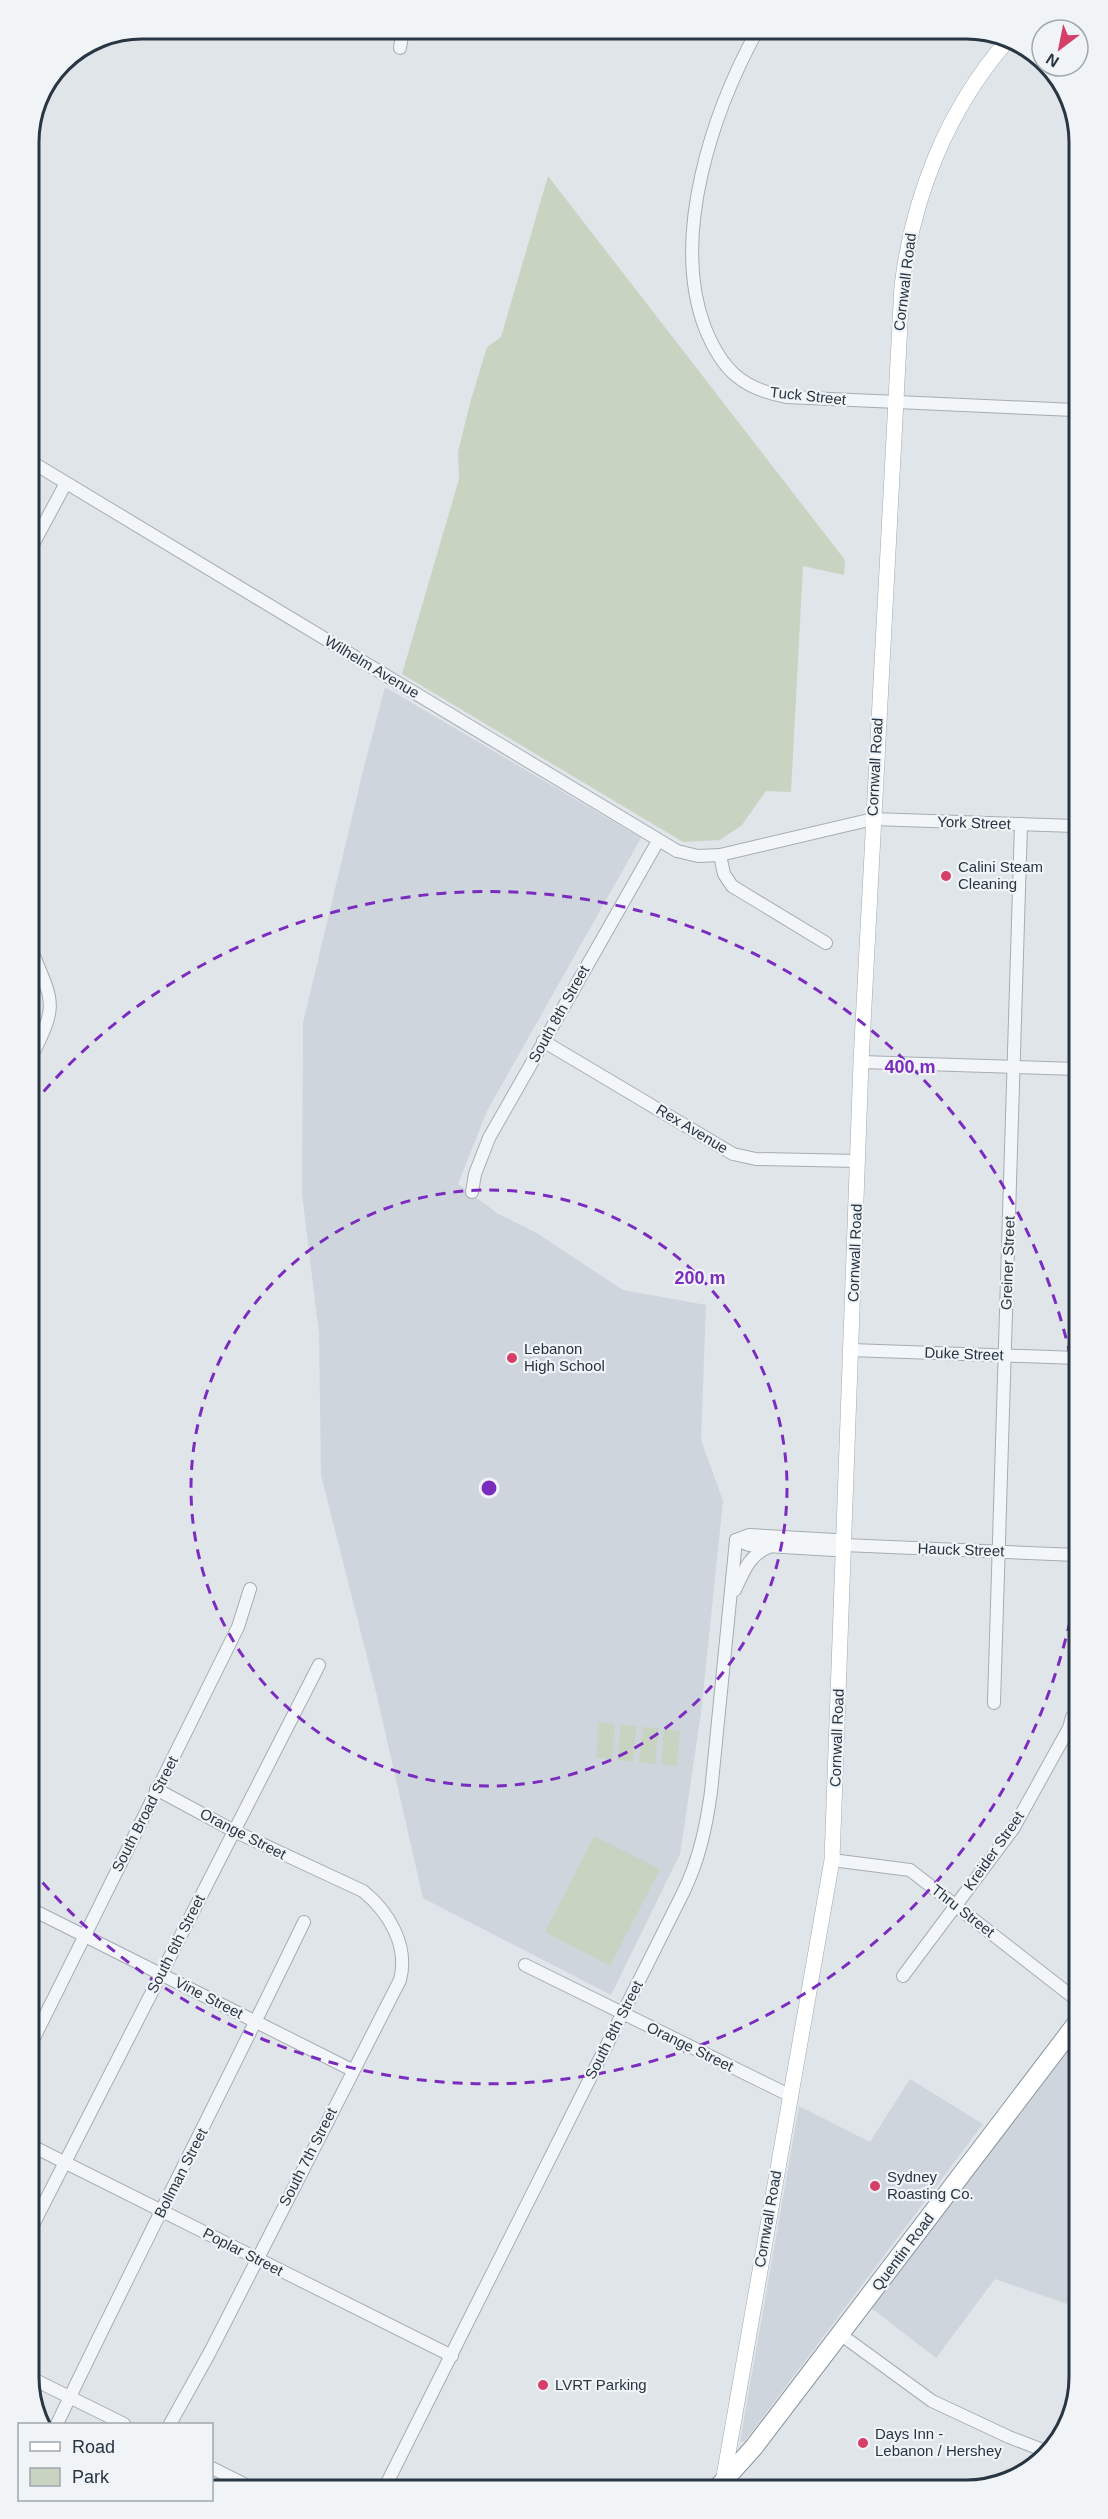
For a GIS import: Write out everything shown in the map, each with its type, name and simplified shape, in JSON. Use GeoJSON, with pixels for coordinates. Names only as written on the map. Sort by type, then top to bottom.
{"type":"FeatureCollection","features":[{"type":"Feature","properties":{"kind":"highway","name":"Quentin Road"},"geometry":{"type":"LineString","coordinates":[[725,2480],[754,2447],[1069,2032]]}},
{"type":"Feature","properties":{"kind":"main road","name":"Cornwall Road"},"geometry":{"type":"LineString","coordinates":[[722,2480],[831,1860],[861,1062],[902,285],[909,237],[919,199],[937,152],[978,79],[1003,46]]}},
{"type":"Feature","properties":{"kind":"street"},"geometry":{"type":"LineString","coordinates":[[400,48],[401,39]]}},
{"type":"Feature","properties":{"kind":"street","name":"Tuck Street"},"geometry":{"type":"LineString","coordinates":[[753,39],[723,106],[701,183],[693,227],[692,264],[696,301],[701,318],[720,359],[734,375],[751,387],[787,397],[1069,410]]}},
{"type":"Feature","properties":{"kind":"street","name":"Wilhelm Avenue"},"geometry":{"type":"LineString","coordinates":[[39,466],[658,841],[687,854],[720,855],[873,819]]}},
{"type":"Feature","properties":{"kind":"street"},"geometry":{"type":"LineString","coordinates":[[39,533],[66,483]]}},
{"type":"Feature","properties":{"kind":"street","name":"York Street"},"geometry":{"type":"LineString","coordinates":[[873,819],[1069,826]]}},
{"type":"Feature","properties":{"kind":"street","name":"Greiner Street"},"geometry":{"type":"LineString","coordinates":[[994,1703],[1021,824]]}},
{"type":"Feature","properties":{"kind":"street","name":"South 8th Street"},"geometry":{"type":"LineString","coordinates":[[472,1192],[475,1174],[489,1138],[658,841]]}},
{"type":"Feature","properties":{"kind":"street"},"geometry":{"type":"LineString","coordinates":[[720,855],[724,874],[732,886],[826,943]]}},
{"type":"Feature","properties":{"kind":"street"},"geometry":{"type":"LineString","coordinates":[[39,968],[47,986],[51,1008],[46,1028],[39,1042]]}},
{"type":"Feature","properties":{"kind":"street","name":"Rex Avenue"},"geometry":{"type":"LineString","coordinates":[[543,1041],[733,1154],[756,1159],[858,1161]]}},
{"type":"Feature","properties":{"kind":"street"},"geometry":{"type":"LineString","coordinates":[[861,1062],[1069,1070]]}},
{"type":"Feature","properties":{"kind":"street","name":"Duke Street"},"geometry":{"type":"LineString","coordinates":[[851,1350],[1069,1358]]}},
{"type":"Feature","properties":{"kind":"street","name":"Hauck Street"},"geometry":{"type":"LineString","coordinates":[[736,1540],[749,1535],[835,1540],[844,1545],[1069,1555]]}},
{"type":"Feature","properties":{"kind":"street","name":"South 8th Street"},"geometry":{"type":"LineString","coordinates":[[388,2480],[688,1884],[702,1845],[711,1792],[736,1540]]}},
{"type":"Feature","properties":{"kind":"street","name":"Hauck Street"},"geometry":{"type":"LineString","coordinates":[[736,1540],[749,1545],[834,1550],[844,1545]]}},
{"type":"Feature","properties":{"kind":"street"},"geometry":{"type":"LineString","coordinates":[[730,1602],[748,1561],[769,1546]]}},
{"type":"Feature","properties":{"kind":"street","name":"South Broad Street"},"geometry":{"type":"LineString","coordinates":[[39,2027],[238,1627],[250,1589]]}},
{"type":"Feature","properties":{"kind":"street","name":"South 6th Street"},"geometry":{"type":"LineString","coordinates":[[39,2213],[319,1665]]}},
{"type":"Feature","properties":{"kind":"street","name":"Kreider Street"},"geometry":{"type":"LineString","coordinates":[[903,1976],[1013,1829],[1069,1728]]}},
{"type":"Feature","properties":{"kind":"street","name":"Orange Street"},"geometry":{"type":"LineString","coordinates":[[156,1789],[234,1831],[363,1891]]}},
{"type":"Feature","properties":{"kind":"street","name":"Thru Street"},"geometry":{"type":"LineString","coordinates":[[831,1860],[910,1870],[1069,1994]]}},
{"type":"Feature","properties":{"kind":"street","name":"South 7th Street"},"geometry":{"type":"LineString","coordinates":[[171,2423],[210,2352],[352,2070],[400,1980],[403,1968],[394,1928],[379,1904],[363,1891]]}},
{"type":"Feature","properties":{"kind":"street","name":"Vine Street"},"geometry":{"type":"LineString","coordinates":[[39,1913],[352,2070]]}},
{"type":"Feature","properties":{"kind":"street","name":"Bollman Street"},"geometry":{"type":"LineString","coordinates":[[57,2423],[304,1922]]}},
{"type":"Feature","properties":{"kind":"street","name":"Orange Street"},"geometry":{"type":"LineString","coordinates":[[525,1965],[790,2096]]}},
{"type":"Feature","properties":{"kind":"street","name":"Poplar Street"},"geometry":{"type":"LineString","coordinates":[[39,2150],[452,2356]]}},
{"type":"Feature","properties":{"kind":"street"},"geometry":{"type":"LineString","coordinates":[[840,2334],[932,2401],[1040,2449]]}},
{"type":"Feature","properties":{"kind":"street"},"geometry":{"type":"LineString","coordinates":[[40,2383],[122,2423]]}},
{"type":"Feature","properties":{"kind":"street"},"geometry":{"type":"LineString","coordinates":[[213,2468],[236,2480]]}},
{"type":"Feature","properties":{"kind":"shaded area","name":"Lebanon High School"},"geometry":{"type":"Polygon","coordinates":[[[385,687],[641,838],[487,1111],[458,1184],[497,1213],[535,1232],[623,1290],[706,1305],[701,1440],[723,1501],[701,1713],[680,1854],[611,1995],[423,1898],[377,1696],[321,1475],[319,1334],[302,1193],[303,1023],[385,687]]]}},
{"type":"Feature","properties":{"kind":"shaded area"},"geometry":{"type":"Polygon","coordinates":[[[1069,2045],[1069,2305],[995,2279],[936,2358],[870,2307],[1069,2045]]]}},
{"type":"Feature","properties":{"kind":"shaded area"},"geometry":{"type":"Polygon","coordinates":[[[910,2079],[983,2124],[745,2441],[740,2442],[799,2106],[870,2142],[910,2079]]]}},
{"type":"Feature","properties":{"kind":"green space"},"geometry":{"type":"Polygon","coordinates":[[[548,176],[845,560],[844,575],[803,566],[791,792],[766,791],[742,825],[720,840],[683,842],[402,674],[459,479],[458,452],[470,403],[487,347],[501,337],[548,176]]]}},
{"type":"Feature","properties":{"kind":"green space"},"geometry":{"type":"Polygon","coordinates":[[[599,1722],[615,1724],[612,1759],[596,1758],[599,1722]]]}},
{"type":"Feature","properties":{"kind":"green space"},"geometry":{"type":"Polygon","coordinates":[[[621,1725],[637,1726],[633,1762],[617,1760],[621,1725]]]}},
{"type":"Feature","properties":{"kind":"green space"},"geometry":{"type":"Polygon","coordinates":[[[643,1727],[659,1728],[655,1764],[639,1762],[643,1727]]]}},
{"type":"Feature","properties":{"kind":"green space"},"geometry":{"type":"Polygon","coordinates":[[[664,1729],[680,1731],[677,1766],[661,1764],[664,1729]]]}},
{"type":"Feature","properties":{"kind":"green space"},"geometry":{"type":"Polygon","coordinates":[[[594,1836],[660,1869],[610,1966],[545,1932],[594,1836]]]}},
{"type":"Feature","properties":{"kind":"place","name":"Calini Steam Cleaning"},"geometry":{"type":"Point","coordinates":[946,876]}},
{"type":"Feature","properties":{"kind":"place","name":"Lebanon High School"},"geometry":{"type":"Point","coordinates":[512,1358]}},
{"type":"Feature","properties":{"kind":"place","name":"Sydney Roasting Co."},"geometry":{"type":"Point","coordinates":[875,2186]}},
{"type":"Feature","properties":{"kind":"place","name":"LVRT Parking"},"geometry":{"type":"Point","coordinates":[543,2385]}},
{"type":"Feature","properties":{"kind":"place","name":"Days Inn - Lebanon / Hershey"},"geometry":{"type":"Point","coordinates":[863,2443]}}]}
